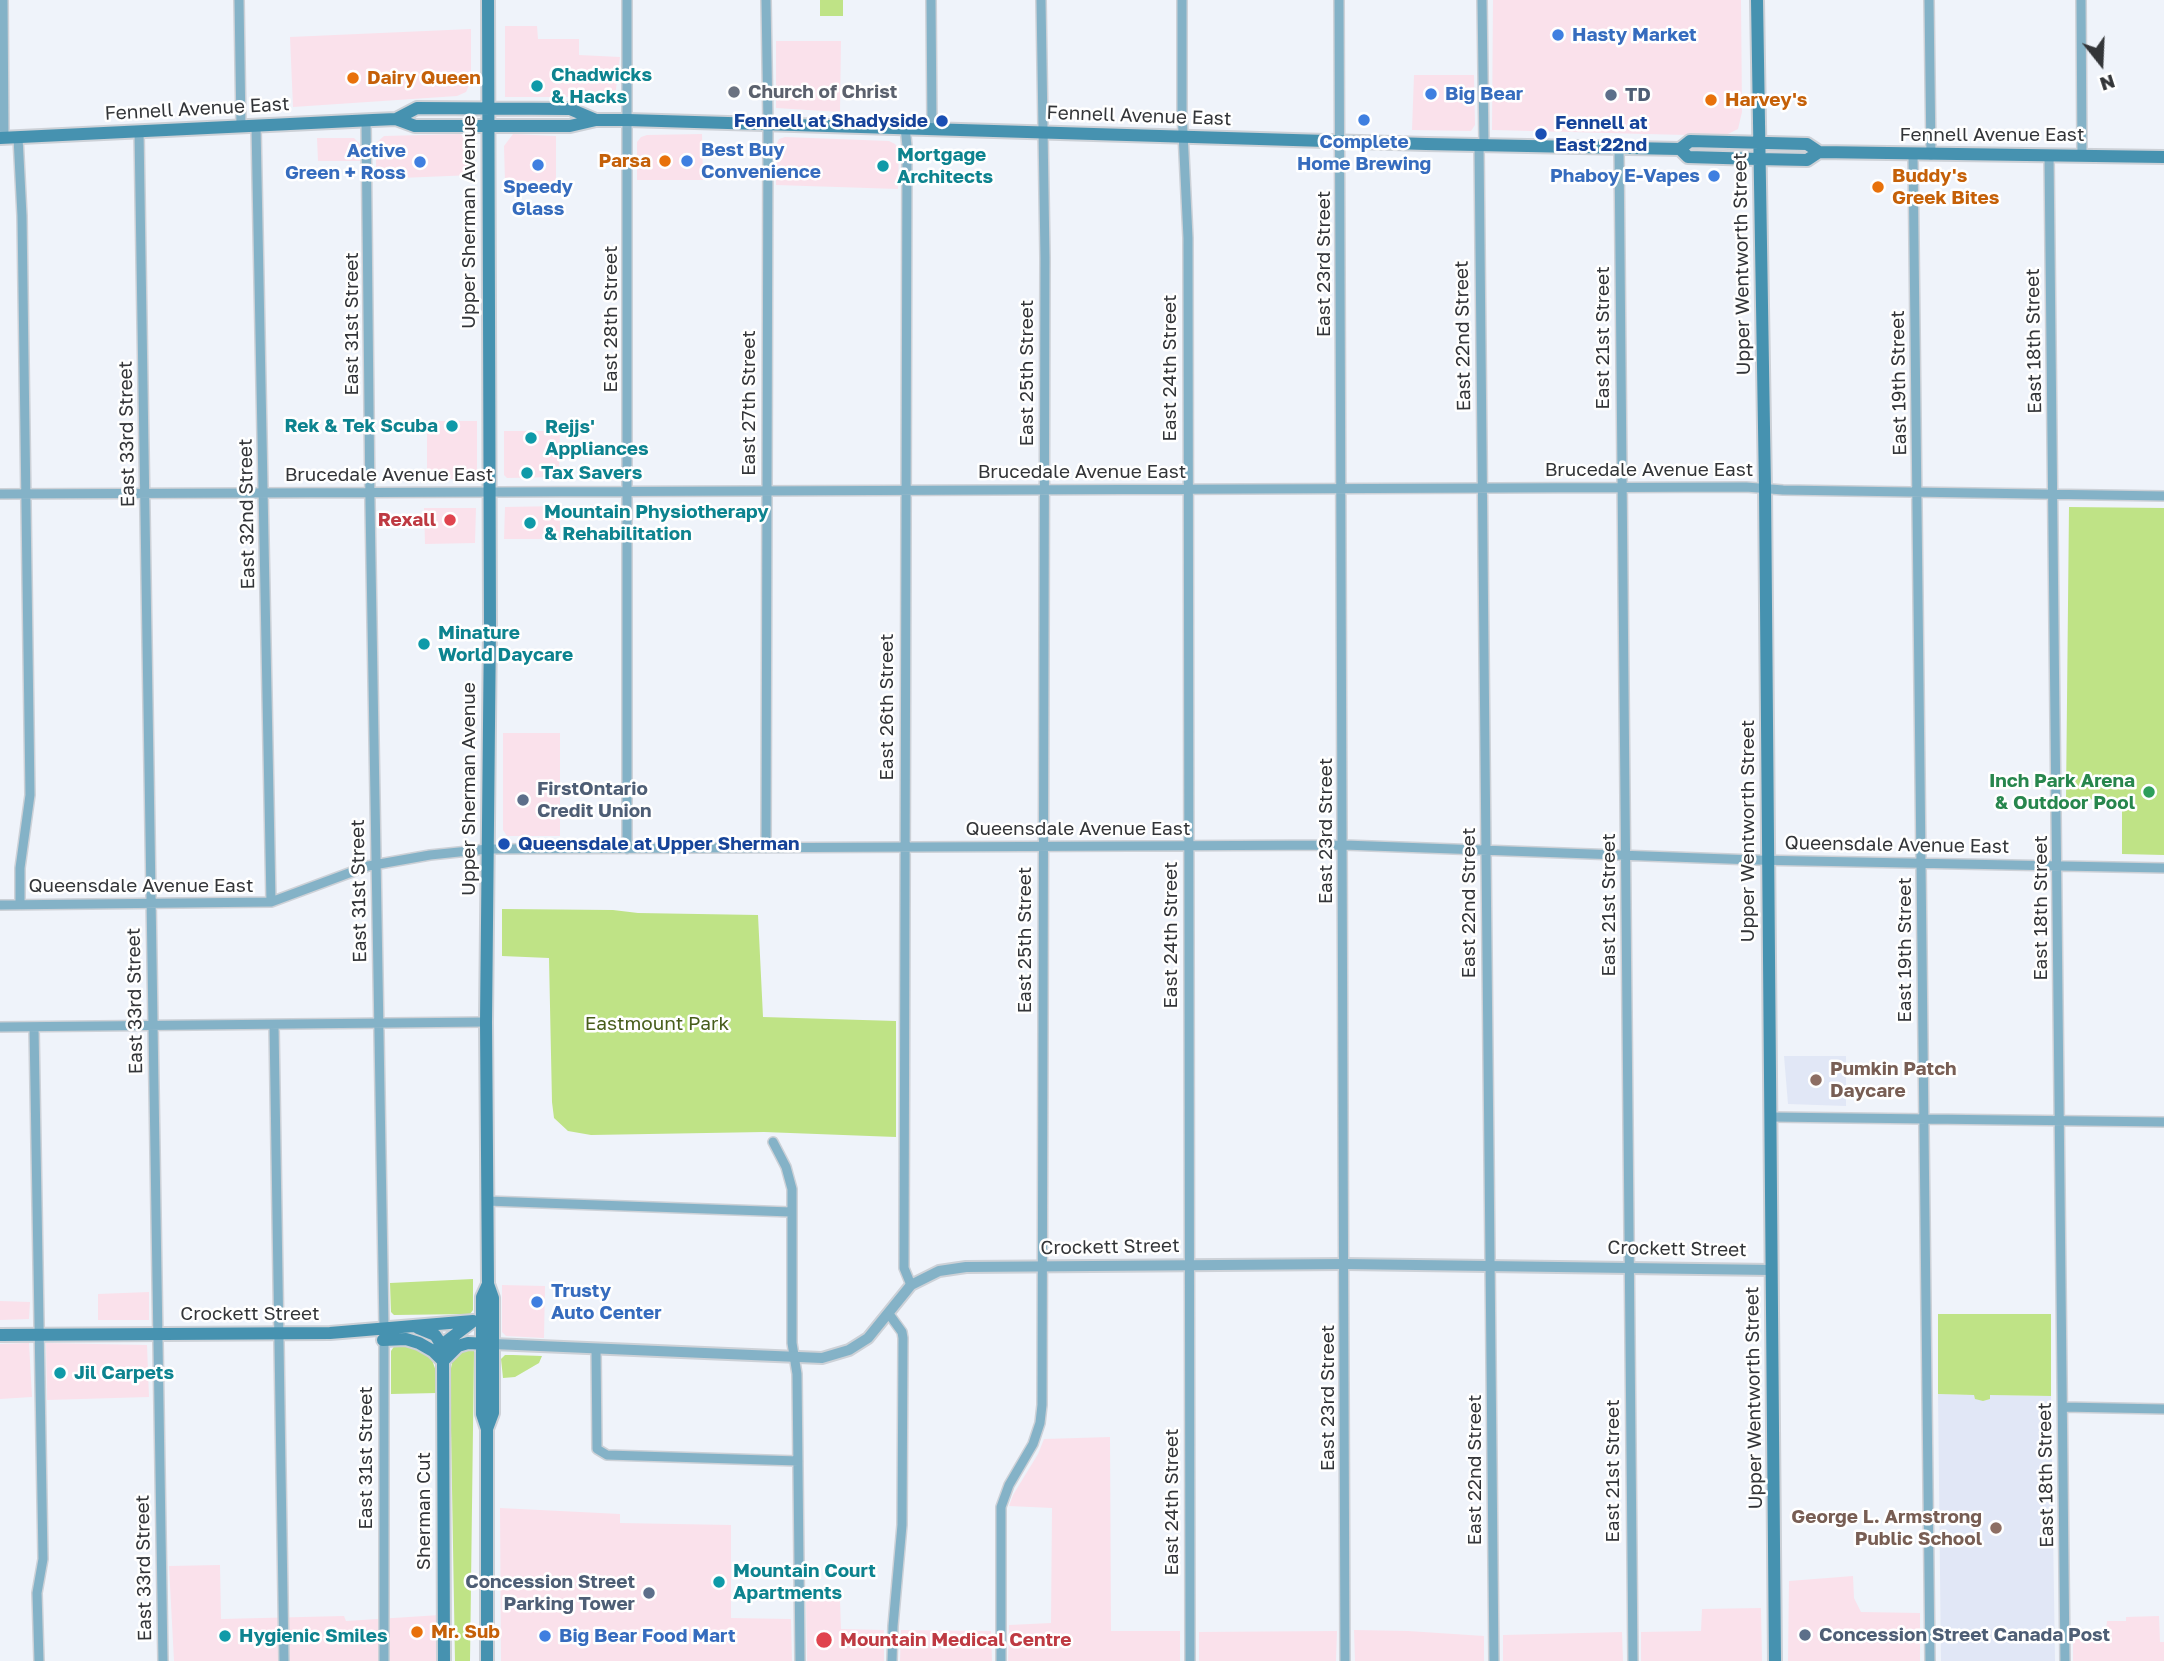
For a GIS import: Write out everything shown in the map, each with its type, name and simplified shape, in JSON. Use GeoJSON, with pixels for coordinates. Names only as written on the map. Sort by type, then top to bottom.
{"type":"FeatureCollection","features":[{"type":"Feature","properties":{"kind":"main road","name":"Upper Sherman Avenue"},"geometry":{"type":"LineString","coordinates":[[488,0],[490,492],[486,1022],[488,1283],[493,1298],[488,1344]]}},
{"type":"Feature","properties":{"kind":"main road","name":"Upper Wentworth Street"},"geometry":{"type":"LineString","coordinates":[[1757,0],[1765,488],[1775,1661]]}},
{"type":"Feature","properties":{"kind":"main road","name":"Fennell Avenue East"},"geometry":{"type":"LineString","coordinates":[[2,138],[366,121],[396,118],[417,108],[570,109],[596,120]]}},
{"type":"Feature","properties":{"kind":"main road","name":"Fennell Avenue East"},"geometry":{"type":"LineString","coordinates":[[396,118],[415,126],[570,126],[596,120],[628,120],[1341,142],[1680,149],[1690,141],[1807,144],[1819,152],[2164,157]]}},
{"type":"Feature","properties":{"kind":"main road","name":"Fennell Avenue East"},"geometry":{"type":"LineString","coordinates":[[1680,149],[1688,157],[1758,159],[1807,160],[1819,152]]}},
{"type":"Feature","properties":{"kind":"main road","name":"Upper Sherman Avenue"},"geometry":{"type":"LineString","coordinates":[[487,1661],[487,1429],[493,1413],[482,1297],[488,1283]]}},
{"type":"Feature","properties":{"kind":"main road"},"geometry":{"type":"LineString","coordinates":[[443,1361],[447,1341],[473,1321],[481,1310],[482,1297]]}},
{"type":"Feature","properties":{"kind":"main road","name":"Crockett Street"},"geometry":{"type":"LineString","coordinates":[[0,1335],[384,1334],[403,1326],[473,1321]]}},
{"type":"Feature","properties":{"kind":"main road"},"geometry":{"type":"LineString","coordinates":[[403,1326],[435,1335],[443,1361]]}},
{"type":"Feature","properties":{"kind":"main road"},"geometry":{"type":"LineString","coordinates":[[384,1334],[419,1343],[443,1361]]}},
{"type":"Feature","properties":{"kind":"main road"},"geometry":{"type":"LineString","coordinates":[[443,1361],[458,1346],[488,1344]]}},
{"type":"Feature","properties":{"kind":"main road","name":"Sherman Cut"},"geometry":{"type":"LineString","coordinates":[[443,1361],[444,1661]]}},
{"type":"Feature","properties":{"kind":"street"},"geometry":{"type":"LineString","coordinates":[[2,0],[2,138]]}},
{"type":"Feature","properties":{"kind":"street"},"geometry":{"type":"LineString","coordinates":[[239,0],[240,127]]}},
{"type":"Feature","properties":{"kind":"street","name":"East 28th Street"},"geometry":{"type":"LineString","coordinates":[[627,0],[627,849]]}},
{"type":"Feature","properties":{"kind":"street","name":"East 27th Street"},"geometry":{"type":"LineString","coordinates":[[766,0],[766,848]]}},
{"type":"Feature","properties":{"kind":"street"},"geometry":{"type":"LineString","coordinates":[[931,0],[932,128]]}},
{"type":"Feature","properties":{"kind":"street","name":"East 25th Street"},"geometry":{"type":"LineString","coordinates":[[1001,1661],[1001,1507],[1009,1485],[1033,1444],[1040,1423],[1045,148],[1042,131],[1041,0]]}},
{"type":"Feature","properties":{"kind":"street","name":"East 24th Street"},"geometry":{"type":"LineString","coordinates":[[1182,0],[1188,238],[1190,1661]]}},
{"type":"Feature","properties":{"kind":"street","name":"East 23rd Street"},"geometry":{"type":"LineString","coordinates":[[1339,0],[1345,1661]]}},
{"type":"Feature","properties":{"kind":"street","name":"East 22nd Street"},"geometry":{"type":"LineString","coordinates":[[1482,0],[1482,488],[1494,1661]]}},
{"type":"Feature","properties":{"kind":"street"},"geometry":{"type":"LineString","coordinates":[[1929,0],[1931,155]]}},
{"type":"Feature","properties":{"kind":"street"},"geometry":{"type":"LineString","coordinates":[[2081,0],[2082,155]]}},
{"type":"Feature","properties":{"kind":"street","name":"East 31st Street"},"geometry":{"type":"LineString","coordinates":[[366,121],[384,1334],[384,1661]]}},
{"type":"Feature","properties":{"kind":"street","name":"East 32nd Street"},"geometry":{"type":"LineString","coordinates":[[256,126],[271,902]]}},
{"type":"Feature","properties":{"kind":"street","name":"East 26th Street"},"geometry":{"type":"LineString","coordinates":[[905,127],[904,1268],[911,1285]]}},
{"type":"Feature","properties":{"kind":"street","name":"East 33rd Street"},"geometry":{"type":"LineString","coordinates":[[139,131],[163,1661]]}},
{"type":"Feature","properties":{"kind":"street"},"geometry":{"type":"LineString","coordinates":[[18,137],[22,216],[30,795],[20,868],[20,904]]}},
{"type":"Feature","properties":{"kind":"street","name":"East 21st Street"},"geometry":{"type":"LineString","coordinates":[[1619,148],[1633,1661]]}},
{"type":"Feature","properties":{"kind":"street","name":"East 19th Street"},"geometry":{"type":"LineString","coordinates":[[1913,154],[1930,1661]]}},
{"type":"Feature","properties":{"kind":"street","name":"East 18th Street"},"geometry":{"type":"LineString","coordinates":[[2049,155],[2065,1661]]}},
{"type":"Feature","properties":{"kind":"street","name":"Brucedale Avenue East"},"geometry":{"type":"LineString","coordinates":[[0,494],[1621,487],[2164,496]]}},
{"type":"Feature","properties":{"kind":"street","name":"Queensdale Avenue East"},"geometry":{"type":"LineString","coordinates":[[0,905],[271,902],[377,864],[488,849],[1344,845],[1768,860],[2164,868]]}},
{"type":"Feature","properties":{"kind":"street"},"geometry":{"type":"LineString","coordinates":[[0,1027],[486,1022]]}},
{"type":"Feature","properties":{"kind":"street"},"geometry":{"type":"LineString","coordinates":[[274,1024],[284,1661]]}},
{"type":"Feature","properties":{"kind":"street"},"geometry":{"type":"LineString","coordinates":[[34,1027],[43,1559],[37,1593],[39,1661]]}},
{"type":"Feature","properties":{"kind":"street"},"geometry":{"type":"LineString","coordinates":[[1771,1117],[2164,1122]]}},
{"type":"Feature","properties":{"kind":"street"},"geometry":{"type":"LineString","coordinates":[[773,1142],[790,1178],[792,1343],[795,1357],[798,1461],[800,1661]]}},
{"type":"Feature","properties":{"kind":"street"},"geometry":{"type":"LineString","coordinates":[[487,1201],[791,1212]]}},
{"type":"Feature","properties":{"kind":"street","name":"Crockett Street"},"geometry":{"type":"LineString","coordinates":[[488,1344],[822,1358],[849,1350],[868,1338],[911,1285],[947,1269],[1345,1264],[1772,1270]]}},
{"type":"Feature","properties":{"kind":"street"},"geometry":{"type":"LineString","coordinates":[[889,1314],[902,1332],[903,1338],[902,1525],[892,1661]]}},
{"type":"Feature","properties":{"kind":"street"},"geometry":{"type":"LineString","coordinates":[[596,1349],[597,1448],[607,1455],[798,1461]]}},
{"type":"Feature","properties":{"kind":"street"},"geometry":{"type":"LineString","coordinates":[[2063,1407],[2164,1409]]}},
{"type":"Feature","properties":{"kind":"shaded area"},"geometry":{"type":"Polygon","coordinates":[[[1493,0],[1741,0],[1742,112],[1738,129],[1724,136],[1492,130],[1493,0]]]}},
{"type":"Feature","properties":{"kind":"shaded area"},"geometry":{"type":"Polygon","coordinates":[[[505,26],[537,26],[538,39],[579,39],[579,55],[620,57],[615,97],[505,97],[505,26]]]}},
{"type":"Feature","properties":{"kind":"shaded area"},"geometry":{"type":"Polygon","coordinates":[[[471,29],[471,81],[466,92],[457,96],[293,107],[290,37],[471,29]]]}},
{"type":"Feature","properties":{"kind":"shaded area"},"geometry":{"type":"Polygon","coordinates":[[[776,41],[841,41],[840,112],[776,108],[776,41]]]}},
{"type":"Feature","properties":{"kind":"shaded area"},"geometry":{"type":"Polygon","coordinates":[[[1414,75],[1474,75],[1475,125],[1471,131],[1412,130],[1414,75]]]}},
{"type":"Feature","properties":{"kind":"shaded area"},"geometry":{"type":"Polygon","coordinates":[[[460,134],[472,141],[473,175],[376,179],[376,143],[384,136],[460,134]]]}},
{"type":"Feature","properties":{"kind":"shaded area"},"geometry":{"type":"Polygon","coordinates":[[[513,134],[556,136],[556,183],[505,182],[504,146],[513,134]]]}},
{"type":"Feature","properties":{"kind":"shaded area"},"geometry":{"type":"Polygon","coordinates":[[[702,134],[703,180],[637,180],[637,142],[641,137],[702,134]]]}},
{"type":"Feature","properties":{"kind":"shaded area"},"geometry":{"type":"Polygon","coordinates":[[[785,137],[889,141],[899,150],[898,189],[776,185],[776,145],[779,139],[785,137]]]}},
{"type":"Feature","properties":{"kind":"shaded area"},"geometry":{"type":"Polygon","coordinates":[[[317,138],[354,138],[360,144],[360,161],[318,161],[317,138]]]}},
{"type":"Feature","properties":{"kind":"shaded area"},"geometry":{"type":"Polygon","coordinates":[[[427,421],[477,421],[477,479],[427,479],[427,421]]]}},
{"type":"Feature","properties":{"kind":"shaded area"},"geometry":{"type":"Polygon","coordinates":[[[504,431],[560,431],[559,477],[507,478],[504,475],[504,431]]]}},
{"type":"Feature","properties":{"kind":"shaded area"},"geometry":{"type":"Polygon","coordinates":[[[560,506],[560,539],[504,539],[505,507],[560,506]]]}},
{"type":"Feature","properties":{"kind":"shaded area"},"geometry":{"type":"Polygon","coordinates":[[[424,508],[476,508],[475,543],[425,544],[424,508]]]}},
{"type":"Feature","properties":{"kind":"shaded area"},"geometry":{"type":"Polygon","coordinates":[[[503,733],[560,733],[560,836],[507,836],[503,830],[503,733]]]}},
{"type":"Feature","properties":{"kind":"shaded area","name":"Pumkin Patch Daycare"},"geometry":{"type":"Polygon","coordinates":[[[1784,1056],[1846,1056],[1846,1106],[1788,1104],[1784,1056]]]}},
{"type":"Feature","properties":{"kind":"shaded area"},"geometry":{"type":"Polygon","coordinates":[[[502,1285],[545,1286],[544,1338],[506,1336],[502,1332],[502,1285]]]}},
{"type":"Feature","properties":{"kind":"shaded area"},"geometry":{"type":"Polygon","coordinates":[[[149,1292],[149,1320],[98,1320],[98,1294],[149,1292]]]}},
{"type":"Feature","properties":{"kind":"shaded area"},"geometry":{"type":"Polygon","coordinates":[[[0,1301],[30,1302],[29,1319],[0,1320],[0,1301]]]}},
{"type":"Feature","properties":{"kind":"shaded area"},"geometry":{"type":"Polygon","coordinates":[[[29,1343],[32,1397],[0,1399],[0,1344],[29,1343]]]}},
{"type":"Feature","properties":{"kind":"shaded area"},"geometry":{"type":"Polygon","coordinates":[[[46,1343],[147,1345],[149,1397],[47,1400],[46,1343]]]}},
{"type":"Feature","properties":{"kind":"shaded area","name":"George L. Armstrong Public School"},"geometry":{"type":"Polygon","coordinates":[[[1938,1394],[2051,1396],[2055,1661],[1941,1661],[1938,1394]]]}},
{"type":"Feature","properties":{"kind":"shaded area"},"geometry":{"type":"Polygon","coordinates":[[[1110,1437],[1111,1631],[1180,1631],[1180,1661],[1008,1661],[1009,1625],[1051,1623],[1052,1508],[1009,1506],[1013,1495],[1044,1439],[1110,1437]]]}},
{"type":"Feature","properties":{"kind":"shaded area"},"geometry":{"type":"Polygon","coordinates":[[[500,1508],[620,1514],[620,1523],[731,1525],[731,1618],[791,1619],[792,1661],[501,1661],[500,1508]]]}},
{"type":"Feature","properties":{"kind":"shaded area"},"geometry":{"type":"Polygon","coordinates":[[[220,1565],[221,1619],[344,1616],[346,1621],[440,1615],[440,1661],[174,1661],[169,1566],[220,1565]]]}},
{"type":"Feature","properties":{"kind":"shaded area"},"geometry":{"type":"Polygon","coordinates":[[[1853,1576],[1854,1598],[1861,1612],[1920,1613],[1920,1661],[1788,1661],[1789,1581],[1853,1576]]]}},
{"type":"Feature","properties":{"kind":"shaded area"},"geometry":{"type":"Polygon","coordinates":[[[806,1600],[840,1600],[841,1629],[884,1630],[884,1661],[807,1661],[806,1600]]]}},
{"type":"Feature","properties":{"kind":"shaded area"},"geometry":{"type":"Polygon","coordinates":[[[1761,1608],[1762,1661],[1641,1661],[1641,1632],[1701,1631],[1702,1609],[1761,1608]]]}},
{"type":"Feature","properties":{"kind":"shaded area"},"geometry":{"type":"Polygon","coordinates":[[[2159,1616],[2164,1661],[2073,1661],[2073,1639],[2105,1640],[2107,1621],[2126,1621],[2126,1617],[2159,1616]]]}},
{"type":"Feature","properties":{"kind":"shaded area"},"geometry":{"type":"Polygon","coordinates":[[[901,1630],[991,1631],[992,1661],[900,1661],[901,1630]]]}},
{"type":"Feature","properties":{"kind":"shaded area"},"geometry":{"type":"Polygon","coordinates":[[[1354,1630],[1484,1636],[1484,1661],[1355,1661],[1354,1630]]]}},
{"type":"Feature","properties":{"kind":"shaded area"},"geometry":{"type":"Polygon","coordinates":[[[1337,1631],[1336,1661],[1199,1661],[1199,1632],[1337,1631]]]}},
{"type":"Feature","properties":{"kind":"shaded area"},"geometry":{"type":"Polygon","coordinates":[[[1622,1632],[1623,1661],[1503,1661],[1503,1635],[1622,1632]]]}},
{"type":"Feature","properties":{"kind":"green space"},"geometry":{"type":"Polygon","coordinates":[[[820,0],[843,0],[843,16],[820,16],[820,0]]]}},
{"type":"Feature","properties":{"kind":"green space"},"geometry":{"type":"Polygon","coordinates":[[[2069,507],[2164,508],[2164,855],[2122,854],[2122,801],[2066,798],[2069,507]]]}},
{"type":"Feature","properties":{"kind":"green space","name":"Eastmount Park"},"geometry":{"type":"Polygon","coordinates":[[[502,909],[758,915],[763,1017],[896,1021],[896,1137],[764,1132],[591,1135],[568,1131],[554,1118],[552,1102],[549,958],[502,956],[502,909]]]}},
{"type":"Feature","properties":{"kind":"green space"},"geometry":{"type":"Polygon","coordinates":[[[473,1279],[473,1310],[470,1314],[394,1315],[391,1312],[390,1283],[473,1279]]]}},
{"type":"Feature","properties":{"kind":"green space"},"geometry":{"type":"Polygon","coordinates":[[[1938,1314],[2051,1314],[2051,1396],[1990,1395],[1990,1399],[1983,1401],[1975,1399],[1974,1395],[1938,1394],[1938,1314]]]}},
{"type":"Feature","properties":{"kind":"green space"},"geometry":{"type":"Polygon","coordinates":[[[395,1345],[414,1345],[431,1357],[437,1374],[437,1393],[391,1394],[391,1351],[395,1345]]]}},
{"type":"Feature","properties":{"kind":"green space"},"geometry":{"type":"Polygon","coordinates":[[[468,1350],[474,1351],[470,1661],[455,1661],[450,1373],[453,1358],[468,1350]]]}},
{"type":"Feature","properties":{"kind":"green space"},"geometry":{"type":"Polygon","coordinates":[[[505,1355],[542,1356],[539,1363],[515,1377],[503,1378],[501,1359],[505,1355]]]}},
{"type":"Feature","properties":{"kind":"place","name":"Hasty Market"},"geometry":{"type":"Point","coordinates":[1558,35]}},
{"type":"Feature","properties":{"kind":"place","name":"Dairy Queen"},"geometry":{"type":"Point","coordinates":[353,78]}},
{"type":"Feature","properties":{"kind":"place","name":"Chadwicks & Hacks"},"geometry":{"type":"Point","coordinates":[537,86]}},
{"type":"Feature","properties":{"kind":"place","name":"Church of Christ"},"geometry":{"type":"Point","coordinates":[734,92]}},
{"type":"Feature","properties":{"kind":"place","name":"Big Bear"},"geometry":{"type":"Point","coordinates":[1431,94]}},
{"type":"Feature","properties":{"kind":"place","name":"TD"},"geometry":{"type":"Point","coordinates":[1611,95]}},
{"type":"Feature","properties":{"kind":"place","name":"Harvey's"},"geometry":{"type":"Point","coordinates":[1711,100]}},
{"type":"Feature","properties":{"kind":"place","name":"Complete Home Brewing"},"geometry":{"type":"Point","coordinates":[1364,120]}},
{"type":"Feature","properties":{"kind":"place","name":"Fennell at Shadyside"},"geometry":{"type":"Point","coordinates":[942,121]}},
{"type":"Feature","properties":{"kind":"place","name":"Fennell at East 22nd"},"geometry":{"type":"Point","coordinates":[1541,134]}},
{"type":"Feature","properties":{"kind":"place","name":"Parsa"},"geometry":{"type":"Point","coordinates":[665,161]}},
{"type":"Feature","properties":{"kind":"place","name":"Best Buy Convenience"},"geometry":{"type":"Point","coordinates":[687,161]}},
{"type":"Feature","properties":{"kind":"place","name":"Active Green + Ross"},"geometry":{"type":"Point","coordinates":[420,162]}},
{"type":"Feature","properties":{"kind":"place","name":"Speedy Glass"},"geometry":{"type":"Point","coordinates":[538,165]}},
{"type":"Feature","properties":{"kind":"place","name":"Mortgage Architects"},"geometry":{"type":"Point","coordinates":[883,166]}},
{"type":"Feature","properties":{"kind":"place","name":"Phaboy E-Vapes"},"geometry":{"type":"Point","coordinates":[1714,176]}},
{"type":"Feature","properties":{"kind":"place","name":"Buddy's Greek Bites"},"geometry":{"type":"Point","coordinates":[1878,187]}},
{"type":"Feature","properties":{"kind":"place","name":"Rek & Tek Scuba"},"geometry":{"type":"Point","coordinates":[452,426]}},
{"type":"Feature","properties":{"kind":"place","name":"Rejjs' Appliances"},"geometry":{"type":"Point","coordinates":[531,438]}},
{"type":"Feature","properties":{"kind":"place","name":"Tax Savers"},"geometry":{"type":"Point","coordinates":[527,473]}},
{"type":"Feature","properties":{"kind":"place","name":"Rexall"},"geometry":{"type":"Point","coordinates":[450,520]}},
{"type":"Feature","properties":{"kind":"place","name":"Mountain Physiotherapy & Rehabilitation"},"geometry":{"type":"Point","coordinates":[530,523]}},
{"type":"Feature","properties":{"kind":"place","name":"Minature World Daycare"},"geometry":{"type":"Point","coordinates":[424,644]}},
{"type":"Feature","properties":{"kind":"place","name":"Inch Park Arena & Outdoor Pool"},"geometry":{"type":"Point","coordinates":[2149,792]}},
{"type":"Feature","properties":{"kind":"place","name":"FirstOntario Credit Union"},"geometry":{"type":"Point","coordinates":[523,800]}},
{"type":"Feature","properties":{"kind":"place","name":"Queensdale at Upper Sherman"},"geometry":{"type":"Point","coordinates":[504,844]}},
{"type":"Feature","properties":{"kind":"place","name":"Pumkin Patch Daycare"},"geometry":{"type":"Point","coordinates":[1816,1080]}},
{"type":"Feature","properties":{"kind":"place","name":"Trusty Auto Center"},"geometry":{"type":"Point","coordinates":[537,1302]}},
{"type":"Feature","properties":{"kind":"place","name":"Jil Carpets"},"geometry":{"type":"Point","coordinates":[60,1373]}},
{"type":"Feature","properties":{"kind":"place","name":"George L. Armstrong Public School"},"geometry":{"type":"Point","coordinates":[1996,1528]}},
{"type":"Feature","properties":{"kind":"place","name":"Mountain Court Apartments"},"geometry":{"type":"Point","coordinates":[719,1582]}},
{"type":"Feature","properties":{"kind":"place","name":"Concession Street Parking Tower"},"geometry":{"type":"Point","coordinates":[649,1593]}},
{"type":"Feature","properties":{"kind":"place","name":"Mr. Sub"},"geometry":{"type":"Point","coordinates":[417,1632]}},
{"type":"Feature","properties":{"kind":"place","name":"Concession Street Canada Post"},"geometry":{"type":"Point","coordinates":[1805,1635]}},
{"type":"Feature","properties":{"kind":"place","name":"Hygienic Smiles"},"geometry":{"type":"Point","coordinates":[225,1636]}},
{"type":"Feature","properties":{"kind":"place","name":"Big Bear Food Mart"},"geometry":{"type":"Point","coordinates":[545,1636]}},
{"type":"Feature","properties":{"kind":"place","name":"Mountain Medical Centre"},"geometry":{"type":"Point","coordinates":[824,1640]}}]}
